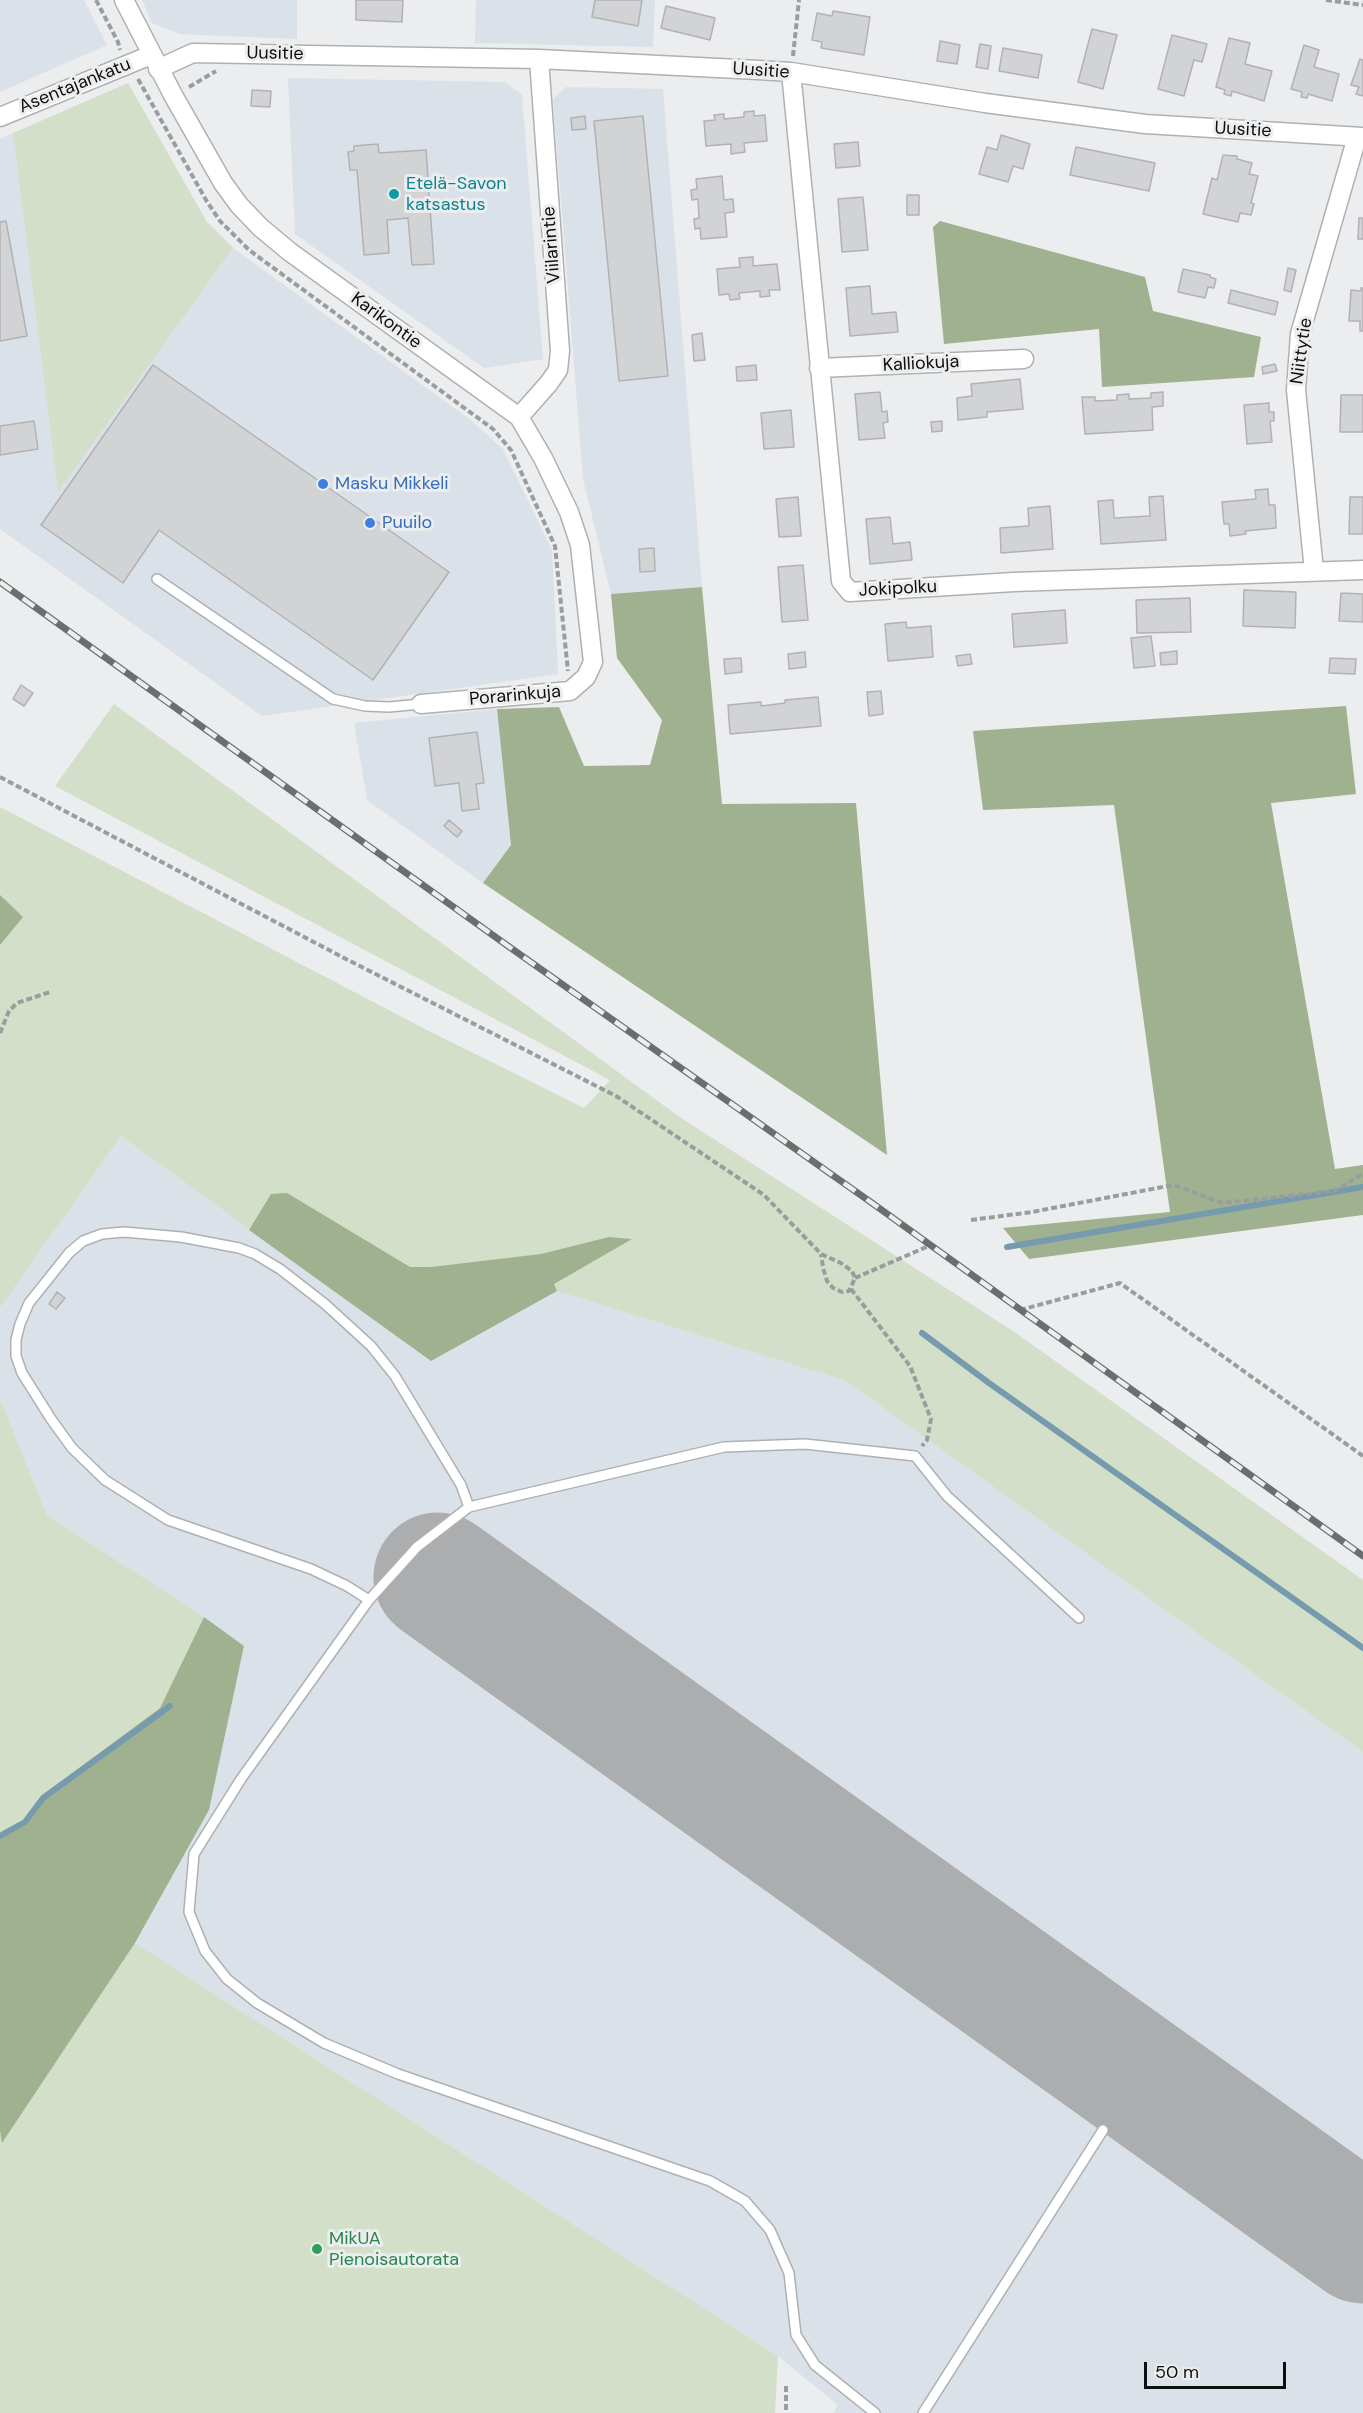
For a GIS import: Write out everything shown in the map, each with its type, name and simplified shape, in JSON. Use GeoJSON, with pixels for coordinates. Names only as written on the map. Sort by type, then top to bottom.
{"type":"FeatureCollection","features":[{"type":"Feature","properties":{"kind":"street","name":"Karikontie"},"geometry":{"type":"LineString","coordinates":[[124,0],[155,62],[223,183],[239,205],[260,227],[290,252],[519,417],[543,458],[569,512],[580,545],[593,662]]}},
{"type":"Feature","properties":{"kind":"street","name":"Uusitie"},"geometry":{"type":"LineString","coordinates":[[155,62],[193,53],[539,60],[791,72],[985,103],[1145,124],[1360,137]]}},
{"type":"Feature","properties":{"kind":"street","name":"Viilarintie"},"geometry":{"type":"LineString","coordinates":[[519,417],[558,370],[560,351],[539,60]]}},
{"type":"Feature","properties":{"kind":"street","name":"Asentajankatu"},"geometry":{"type":"LineString","coordinates":[[0,117],[155,62]]}},
{"type":"Feature","properties":{"kind":"street","name":"Jokipolku"},"geometry":{"type":"LineString","coordinates":[[791,72],[841,582],[850,592],[1014,582],[1363,570]]}},
{"type":"Feature","properties":{"kind":"street","name":"Niittytie"},"geometry":{"type":"LineString","coordinates":[[1314,571],[1296,390],[1300,334],[1360,137]]}},
{"type":"Feature","properties":{"kind":"street","name":"Kalliokuja"},"geometry":{"type":"LineString","coordinates":[[819,368],[1024,359]]}},
{"type":"Feature","properties":{"kind":"street","name":"Porarinkuja"},"geometry":{"type":"LineString","coordinates":[[421,704],[570,691],[586,677],[593,662]]}},
{"type":"Feature","properties":{"kind":"lane"},"geometry":{"type":"LineString","coordinates":[[156,579],[333,699],[365,706],[389,707],[421,704]]}},
{"type":"Feature","properties":{"kind":"lane"},"geometry":{"type":"LineString","coordinates":[[369,1600],[347,1586],[311,1569],[168,1520],[105,1480],[72,1448],[22,1373],[16,1356],[16,1340],[20,1324],[29,1304],[69,1253],[83,1241],[102,1234],[135,1233],[181,1237],[239,1248],[255,1254],[280,1269],[325,1304],[372,1346],[395,1376],[461,1485],[469,1507]]}},
{"type":"Feature","properties":{"kind":"lane"},"geometry":{"type":"LineString","coordinates":[[875,2413],[815,2364],[796,2335],[789,2273],[770,2230],[745,2201],[710,2181],[398,2074],[324,2043],[257,2003],[227,1980],[205,1951],[189,1912],[194,1854],[241,1779],[369,1600],[417,1547],[469,1507],[724,1447],[805,1443],[915,1456],[947,1496],[1079,1618]]}},
{"type":"Feature","properties":{"kind":"lane"},"geometry":{"type":"LineString","coordinates":[[923,2413],[1103,2130]]}},
{"type":"Feature","properties":{"kind":"path"},"geometry":{"type":"LineString","coordinates":[[96,0],[121,49],[116,54]]}},
{"type":"Feature","properties":{"kind":"path"},"geometry":{"type":"LineString","coordinates":[[791,72],[799,0]]}},
{"type":"Feature","properties":{"kind":"path"},"geometry":{"type":"LineString","coordinates":[[1326,0],[1363,5]]}},
{"type":"Feature","properties":{"kind":"path"},"geometry":{"type":"LineString","coordinates":[[134,73],[220,221],[249,250],[493,429],[511,450],[555,546],[570,691]]}},
{"type":"Feature","properties":{"kind":"path"},"geometry":{"type":"LineString","coordinates":[[0,777],[336,954],[616,1096],[764,1195],[821,1254],[842,1263],[852,1271],[855,1278],[851,1289]]}},
{"type":"Feature","properties":{"kind":"path"},"geometry":{"type":"LineString","coordinates":[[0,1033],[9,1011],[17,1003],[50,992]]}},
{"type":"Feature","properties":{"kind":"path"},"geometry":{"type":"LineString","coordinates":[[970,1220],[1032,1212],[1173,1185],[1223,1203],[1334,1191],[1363,1174]]}},
{"type":"Feature","properties":{"kind":"path"},"geometry":{"type":"LineString","coordinates":[[855,1278],[931,1245]]}},
{"type":"Feature","properties":{"kind":"path"},"geometry":{"type":"LineString","coordinates":[[821,1254],[827,1281],[833,1288],[842,1292],[851,1289]]}},
{"type":"Feature","properties":{"kind":"path"},"geometry":{"type":"LineString","coordinates":[[1020,1310],[1119,1283],[1363,1456]]}},
{"type":"Feature","properties":{"kind":"path"},"geometry":{"type":"LineString","coordinates":[[851,1289],[910,1366],[931,1419],[927,1440],[915,1456]]}},
{"type":"Feature","properties":{"kind":"path"},"geometry":{"type":"LineString","coordinates":[[786,2386],[786,2413]]}},
{"type":"Feature","properties":{"kind":"shaded area"},"geometry":{"type":"Polygon","coordinates":[[[0,0],[84,0],[107,45],[0,92],[0,0]]]}},
{"type":"Feature","properties":{"kind":"shaded area"},"geometry":{"type":"Polygon","coordinates":[[[142,0],[297,0],[297,39],[180,34],[152,23],[142,0]]]}},
{"type":"Feature","properties":{"kind":"shaded area"},"geometry":{"type":"Polygon","coordinates":[[[476,0],[655,0],[653,47],[475,43],[476,0]]]}},
{"type":"Feature","properties":{"kind":"shaded area"},"geometry":{"type":"Polygon","coordinates":[[[288,78],[505,82],[522,95],[543,359],[484,368],[295,234],[288,78]]]}},
{"type":"Feature","properties":{"kind":"shaded area"},"geometry":{"type":"Polygon","coordinates":[[[566,87],[663,89],[702,587],[611,594],[583,479],[553,99],[566,87]]]}},
{"type":"Feature","properties":{"kind":"shaded area"},"geometry":{"type":"Polygon","coordinates":[[[13,133],[58,491],[233,248],[468,418],[503,449],[552,550],[558,674],[262,716],[0,529],[0,139],[13,133]]]}},
{"type":"Feature","properties":{"kind":"shaded area"},"geometry":{"type":"Polygon","coordinates":[[[497,709],[511,845],[483,883],[367,800],[354,723],[497,709]]]}},
{"type":"Feature","properties":{"kind":"shaded area"},"geometry":{"type":"Polygon","coordinates":[[[121,1136],[431,1361],[557,1291],[846,1381],[1363,1752],[1363,2413],[833,2413],[838,2405],[778,2356],[135,1943],[209,1810],[244,1646],[204,1617],[47,1515],[0,1399],[0,1308],[121,1136]]]}},
{"type":"Feature","properties":{"kind":"green space"},"geometry":{"type":"Polygon","coordinates":[[[128,83],[207,222],[233,248],[58,492],[13,133],[128,83]]]}},
{"type":"Feature","properties":{"kind":"green space"},"geometry":{"type":"Polygon","coordinates":[[[940,221],[1145,277],[1153,311],[1261,337],[1254,377],[1102,387],[1099,329],[944,344],[933,227],[940,221]]]}},
{"type":"Feature","properties":{"kind":"green space"},"geometry":{"type":"Polygon","coordinates":[[[702,587],[722,804],[856,803],[887,1155],[483,883],[511,845],[497,709],[559,707],[584,766],[650,765],[662,720],[617,658],[611,594],[702,587]]]}},
{"type":"Feature","properties":{"kind":"green space"},"geometry":{"type":"Polygon","coordinates":[[[114,704],[681,1118],[1013,1331],[1363,1580],[1363,1752],[846,1381],[557,1291],[431,1361],[121,1136],[0,1308],[0,807],[427,1030],[584,1108],[610,1080],[55,786],[114,704]]]}},
{"type":"Feature","properties":{"kind":"green space"},"geometry":{"type":"Polygon","coordinates":[[[1346,706],[1356,794],[1271,803],[1335,1169],[1363,1165],[1363,1215],[1029,1259],[1003,1228],[1170,1212],[1114,805],[983,810],[973,731],[1346,706]]]}},
{"type":"Feature","properties":{"kind":"green space"},"geometry":{"type":"Polygon","coordinates":[[[0,895],[23,917],[0,945],[0,895]]]}},
{"type":"Feature","properties":{"kind":"green space"},"geometry":{"type":"Polygon","coordinates":[[[287,1193],[410,1267],[431,1267],[541,1254],[609,1237],[632,1239],[554,1284],[557,1291],[431,1361],[249,1230],[271,1194],[287,1193]]]}},
{"type":"Feature","properties":{"kind":"green space"},"geometry":{"type":"Polygon","coordinates":[[[0,1399],[47,1515],[204,1617],[160,1708],[44,1794],[25,1822],[0,1837],[0,1399]]]}},
{"type":"Feature","properties":{"kind":"green space"},"geometry":{"type":"Polygon","coordinates":[[[204,1617],[244,1646],[209,1810],[135,1943],[2,2143],[0,2131],[0,1837],[25,1822],[44,1794],[160,1708],[204,1617]]]}},
{"type":"Feature","properties":{"kind":"green space","name":"MikUA Pienoisautorata"},"geometry":{"type":"Polygon","coordinates":[[[135,1943],[778,2356],[775,2413],[0,2413],[0,2131],[2,2142],[135,1943]]]}},
{"type":"Feature","properties":{"kind":"building"},"geometry":{"type":"Polygon","coordinates":[[[356,0],[403,0],[402,22],[356,20],[356,0]]]}},
{"type":"Feature","properties":{"kind":"building"},"geometry":{"type":"Polygon","coordinates":[[[595,0],[642,0],[638,26],[592,17],[595,0]]]}},
{"type":"Feature","properties":{"kind":"building"},"geometry":{"type":"Polygon","coordinates":[[[666,6],[715,18],[710,40],[661,28],[666,6]]]}},
{"type":"Feature","properties":{"kind":"building"},"geometry":{"type":"Polygon","coordinates":[[[833,11],[870,17],[864,55],[821,48],[822,42],[812,40],[817,13],[832,16],[833,11]]]}},
{"type":"Feature","properties":{"kind":"building"},"geometry":{"type":"Polygon","coordinates":[[[1092,29],[1117,35],[1103,89],[1078,82],[1092,29]]]}},
{"type":"Feature","properties":{"kind":"building"},"geometry":{"type":"Polygon","coordinates":[[[1172,35],[1207,44],[1202,62],[1194,60],[1184,96],[1158,89],[1172,35]]]}},
{"type":"Feature","properties":{"kind":"building"},"geometry":{"type":"Polygon","coordinates":[[[1229,38],[1250,43],[1245,64],[1272,71],[1264,101],[1232,91],[1231,96],[1224,94],[1225,90],[1216,87],[1229,38]]]}},
{"type":"Feature","properties":{"kind":"building"},"geometry":{"type":"Polygon","coordinates":[[[940,41],[960,45],[957,64],[937,61],[940,41]]]}},
{"type":"Feature","properties":{"kind":"building"},"geometry":{"type":"Polygon","coordinates":[[[980,44],[991,46],[988,69],[976,67],[980,44]]]}},
{"type":"Feature","properties":{"kind":"building"},"geometry":{"type":"Polygon","coordinates":[[[1304,45],[1319,50],[1314,67],[1339,74],[1332,101],[1308,94],[1307,98],[1301,97],[1302,92],[1291,89],[1304,45]]]}},
{"type":"Feature","properties":{"kind":"building"},"geometry":{"type":"Polygon","coordinates":[[[1003,48],[1042,55],[1038,78],[999,71],[1003,48]]]}},
{"type":"Feature","properties":{"kind":"building"},"geometry":{"type":"Polygon","coordinates":[[[1360,59],[1363,60],[1363,96],[1356,94],[1359,87],[1351,85],[1360,59]]]}},
{"type":"Feature","properties":{"kind":"building"},"geometry":{"type":"Polygon","coordinates":[[[252,90],[271,91],[270,107],[251,106],[252,90]]]}},
{"type":"Feature","properties":{"kind":"building"},"geometry":{"type":"Polygon","coordinates":[[[754,111],[754,116],[765,115],[767,141],[744,143],[745,152],[731,154],[731,144],[706,146],[704,121],[715,120],[714,115],[724,114],[724,119],[744,117],[744,112],[754,111]]]}},
{"type":"Feature","properties":{"kind":"building"},"geometry":{"type":"Polygon","coordinates":[[[585,116],[586,129],[572,130],[571,118],[585,116]]]}},
{"type":"Feature","properties":{"kind":"building"},"geometry":{"type":"Polygon","coordinates":[[[643,116],[668,376],[619,381],[594,121],[643,116]]]}},
{"type":"Feature","properties":{"kind":"building"},"geometry":{"type":"Polygon","coordinates":[[[1001,135],[1030,144],[1023,169],[1013,166],[1008,182],[979,174],[987,147],[997,150],[1001,135]]]}},
{"type":"Feature","properties":{"kind":"building"},"geometry":{"type":"Polygon","coordinates":[[[858,142],[860,166],[836,168],[834,144],[858,142]]]}},
{"type":"Feature","properties":{"kind":"building","name":"Etelä-Savon katsastus"},"geometry":{"type":"Polygon","coordinates":[[[378,144],[379,153],[426,150],[434,264],[412,265],[408,218],[387,220],[389,253],[364,255],[357,170],[350,170],[348,152],[354,151],[354,146],[378,144]]]}},
{"type":"Feature","properties":{"kind":"building"},"geometry":{"type":"Polygon","coordinates":[[[1076,147],[1155,163],[1149,191],[1070,175],[1076,147]]]}},
{"type":"Feature","properties":{"kind":"building"},"geometry":{"type":"Polygon","coordinates":[[[1223,155],[1237,156],[1237,159],[1252,163],[1249,174],[1258,176],[1251,203],[1254,204],[1251,215],[1240,213],[1238,222],[1203,214],[1212,178],[1217,180],[1223,155]]]}},
{"type":"Feature","properties":{"kind":"building"},"geometry":{"type":"Polygon","coordinates":[[[722,176],[724,200],[733,199],[734,212],[725,213],[727,237],[701,239],[700,228],[695,229],[694,219],[699,218],[698,199],[692,200],[691,190],[697,189],[696,179],[722,176]]]}},
{"type":"Feature","properties":{"kind":"building"},"geometry":{"type":"Polygon","coordinates":[[[907,195],[919,195],[919,215],[907,215],[907,195]]]}},
{"type":"Feature","properties":{"kind":"building"},"geometry":{"type":"Polygon","coordinates":[[[863,197],[868,250],[842,252],[838,199],[863,197]]]}},
{"type":"Feature","properties":{"kind":"building"},"geometry":{"type":"Polygon","coordinates":[[[1359,218],[1363,218],[1363,239],[1358,239],[1359,218]]]}},
{"type":"Feature","properties":{"kind":"building"},"geometry":{"type":"Polygon","coordinates":[[[6,221],[27,336],[0,341],[0,222],[6,221]]]}},
{"type":"Feature","properties":{"kind":"building"},"geometry":{"type":"Polygon","coordinates":[[[753,257],[753,266],[777,264],[780,290],[769,290],[770,296],[760,297],[760,291],[739,293],[740,299],[730,300],[729,294],[719,295],[717,269],[740,267],[739,258],[753,257]]]}},
{"type":"Feature","properties":{"kind":"building"},"geometry":{"type":"Polygon","coordinates":[[[1288,268],[1296,270],[1291,292],[1284,290],[1288,268]]]}},
{"type":"Feature","properties":{"kind":"building"},"geometry":{"type":"Polygon","coordinates":[[[1183,269],[1210,275],[1216,279],[1214,288],[1208,287],[1205,298],[1178,292],[1183,269]]]}},
{"type":"Feature","properties":{"kind":"building"},"geometry":{"type":"Polygon","coordinates":[[[870,286],[872,314],[896,312],[898,332],[850,336],[846,288],[870,286]]]}},
{"type":"Feature","properties":{"kind":"building"},"geometry":{"type":"Polygon","coordinates":[[[1363,288],[1363,331],[1360,331],[1360,321],[1349,321],[1351,290],[1361,291],[1363,288]]]}},
{"type":"Feature","properties":{"kind":"building"},"geometry":{"type":"Polygon","coordinates":[[[1231,290],[1278,302],[1275,315],[1228,303],[1231,290]]]}},
{"type":"Feature","properties":{"kind":"building"},"geometry":{"type":"Polygon","coordinates":[[[702,333],[705,360],[694,361],[692,335],[702,333]]]}},
{"type":"Feature","properties":{"kind":"building"},"geometry":{"type":"Polygon","coordinates":[[[1275,364],[1277,371],[1263,374],[1262,367],[1275,364]]]}},
{"type":"Feature","properties":{"kind":"building"},"geometry":{"type":"Polygon","coordinates":[[[153,365],[449,572],[373,680],[159,530],[123,583],[41,525],[153,365]]]}},
{"type":"Feature","properties":{"kind":"building"},"geometry":{"type":"Polygon","coordinates":[[[756,365],[757,380],[737,381],[736,367],[756,365]]]}},
{"type":"Feature","properties":{"kind":"building"},"geometry":{"type":"Polygon","coordinates":[[[1020,379],[1023,409],[987,412],[987,417],[958,420],[957,398],[972,396],[971,384],[1020,379]]]}},
{"type":"Feature","properties":{"kind":"building"},"geometry":{"type":"Polygon","coordinates":[[[880,392],[882,412],[887,411],[888,422],[883,423],[885,438],[859,440],[855,394],[880,392]]]}},
{"type":"Feature","properties":{"kind":"building"},"geometry":{"type":"Polygon","coordinates":[[[1163,392],[1163,406],[1152,407],[1153,430],[1085,434],[1082,397],[1095,397],[1095,401],[1117,400],[1117,395],[1129,394],[1129,399],[1151,398],[1151,393],[1163,392]]]}},
{"type":"Feature","properties":{"kind":"building"},"geometry":{"type":"Polygon","coordinates":[[[1341,395],[1363,395],[1363,432],[1340,432],[1341,395]]]}},
{"type":"Feature","properties":{"kind":"building"},"geometry":{"type":"Polygon","coordinates":[[[1269,403],[1269,412],[1274,412],[1274,421],[1270,421],[1272,442],[1247,444],[1244,405],[1269,403]]]}},
{"type":"Feature","properties":{"kind":"building"},"geometry":{"type":"Polygon","coordinates":[[[791,410],[794,447],[764,449],[761,413],[791,410]]]}},
{"type":"Feature","properties":{"kind":"building"},"geometry":{"type":"Polygon","coordinates":[[[34,421],[38,449],[0,455],[0,426],[34,421]]]}},
{"type":"Feature","properties":{"kind":"building"},"geometry":{"type":"Polygon","coordinates":[[[942,421],[942,431],[932,432],[931,422],[942,421]]]}},
{"type":"Feature","properties":{"kind":"building"},"geometry":{"type":"Polygon","coordinates":[[[1268,489],[1269,505],[1275,505],[1276,528],[1245,531],[1246,534],[1230,536],[1229,524],[1224,524],[1222,502],[1256,499],[1255,490],[1268,489]]]}},
{"type":"Feature","properties":{"kind":"building"},"geometry":{"type":"Polygon","coordinates":[[[1163,496],[1166,540],[1101,544],[1098,501],[1113,500],[1114,518],[1150,516],[1149,497],[1163,496]]]}},
{"type":"Feature","properties":{"kind":"building"},"geometry":{"type":"Polygon","coordinates":[[[798,497],[801,536],[779,537],[776,499],[798,497]]]}},
{"type":"Feature","properties":{"kind":"building"},"geometry":{"type":"Polygon","coordinates":[[[1350,497],[1363,497],[1363,534],[1349,534],[1350,497]]]}},
{"type":"Feature","properties":{"kind":"building"},"geometry":{"type":"Polygon","coordinates":[[[1050,506],[1053,549],[1001,553],[1000,528],[1029,526],[1028,508],[1050,506]]]}},
{"type":"Feature","properties":{"kind":"building"},"geometry":{"type":"Polygon","coordinates":[[[890,517],[893,544],[910,542],[912,560],[870,564],[866,519],[890,517]]]}},
{"type":"Feature","properties":{"kind":"building"},"geometry":{"type":"Polygon","coordinates":[[[654,548],[655,571],[640,572],[639,549],[654,548]]]}},
{"type":"Feature","properties":{"kind":"building"},"geometry":{"type":"Polygon","coordinates":[[[803,565],[808,620],[782,622],[778,567],[803,565]]]}},
{"type":"Feature","properties":{"kind":"building"},"geometry":{"type":"Polygon","coordinates":[[[1244,590],[1296,592],[1295,628],[1243,626],[1244,590]]]}},
{"type":"Feature","properties":{"kind":"building"},"geometry":{"type":"Polygon","coordinates":[[[1341,593],[1363,594],[1363,622],[1339,621],[1341,593]]]}},
{"type":"Feature","properties":{"kind":"building"},"geometry":{"type":"Polygon","coordinates":[[[1190,598],[1191,632],[1137,633],[1136,600],[1190,598]]]}},
{"type":"Feature","properties":{"kind":"building"},"geometry":{"type":"Polygon","coordinates":[[[1065,610],[1067,643],[1014,647],[1012,614],[1065,610]]]}},
{"type":"Feature","properties":{"kind":"building"},"geometry":{"type":"Polygon","coordinates":[[[906,622],[907,628],[931,626],[933,657],[888,661],[885,624],[906,622]]]}},
{"type":"Feature","properties":{"kind":"building"},"geometry":{"type":"Polygon","coordinates":[[[1151,636],[1155,666],[1134,668],[1131,638],[1151,636]]]}},
{"type":"Feature","properties":{"kind":"building"},"geometry":{"type":"Polygon","coordinates":[[[1177,651],[1177,664],[1161,665],[1160,653],[1177,651]]]}},
{"type":"Feature","properties":{"kind":"building"},"geometry":{"type":"Polygon","coordinates":[[[805,652],[806,667],[789,669],[788,654],[805,652]]]}},
{"type":"Feature","properties":{"kind":"building"},"geometry":{"type":"Polygon","coordinates":[[[970,654],[972,664],[958,666],[956,656],[970,654]]]}},
{"type":"Feature","properties":{"kind":"building"},"geometry":{"type":"Polygon","coordinates":[[[741,658],[742,672],[725,674],[724,659],[741,658]]]}},
{"type":"Feature","properties":{"kind":"building"},"geometry":{"type":"Polygon","coordinates":[[[1330,658],[1356,659],[1355,674],[1329,673],[1330,658]]]}},
{"type":"Feature","properties":{"kind":"building"},"geometry":{"type":"Polygon","coordinates":[[[21,685],[33,693],[24,706],[13,699],[21,685]]]}},
{"type":"Feature","properties":{"kind":"building"},"geometry":{"type":"Polygon","coordinates":[[[881,691],[883,714],[869,716],[867,692],[881,691]]]}},
{"type":"Feature","properties":{"kind":"building"},"geometry":{"type":"Polygon","coordinates":[[[818,697],[821,726],[730,734],[728,705],[761,702],[761,706],[785,703],[785,700],[818,697]]]}},
{"type":"Feature","properties":{"kind":"building"},"geometry":{"type":"Polygon","coordinates":[[[477,732],[484,783],[476,784],[479,809],[462,811],[459,783],[435,786],[429,738],[477,732]]]}},
{"type":"Feature","properties":{"kind":"building"},"geometry":{"type":"Polygon","coordinates":[[[449,820],[462,831],[457,837],[444,826],[449,820]]]}},
{"type":"Feature","properties":{"kind":"building"},"geometry":{"type":"Polygon","coordinates":[[[57,1292],[65,1298],[56,1309],[49,1304],[57,1292]]]}},
{"type":"Feature","properties":{"kind":"waterway"},"geometry":{"type":"LineString","coordinates":[[1007,1247],[1363,1187]]}},
{"type":"Feature","properties":{"kind":"waterway"},"geometry":{"type":"LineString","coordinates":[[922,1333],[1363,1648]]}},
{"type":"Feature","properties":{"kind":"waterway"},"geometry":{"type":"LineString","coordinates":[[0,1836],[25,1822],[43,1798],[170,1706]]}},
{"type":"Feature","properties":{"kind":"runway"},"geometry":{"type":"LineString","coordinates":[[438,1577],[1363,2239]]}},
{"type":"Feature","properties":{"kind":"railway"},"geometry":{"type":"LineString","coordinates":[[0,582],[1363,1556]]}},
{"type":"Feature","properties":{"kind":"place","name":"Etelä-Savon katsastus"},"geometry":{"type":"Point","coordinates":[394,194]}},
{"type":"Feature","properties":{"kind":"place","name":"Masku Mikkeli"},"geometry":{"type":"Point","coordinates":[323,484]}},
{"type":"Feature","properties":{"kind":"place","name":"Puuilo"},"geometry":{"type":"Point","coordinates":[370,523]}},
{"type":"Feature","properties":{"kind":"place","name":"MikUA Pienoisautorata"},"geometry":{"type":"Point","coordinates":[317,2249]}}]}
